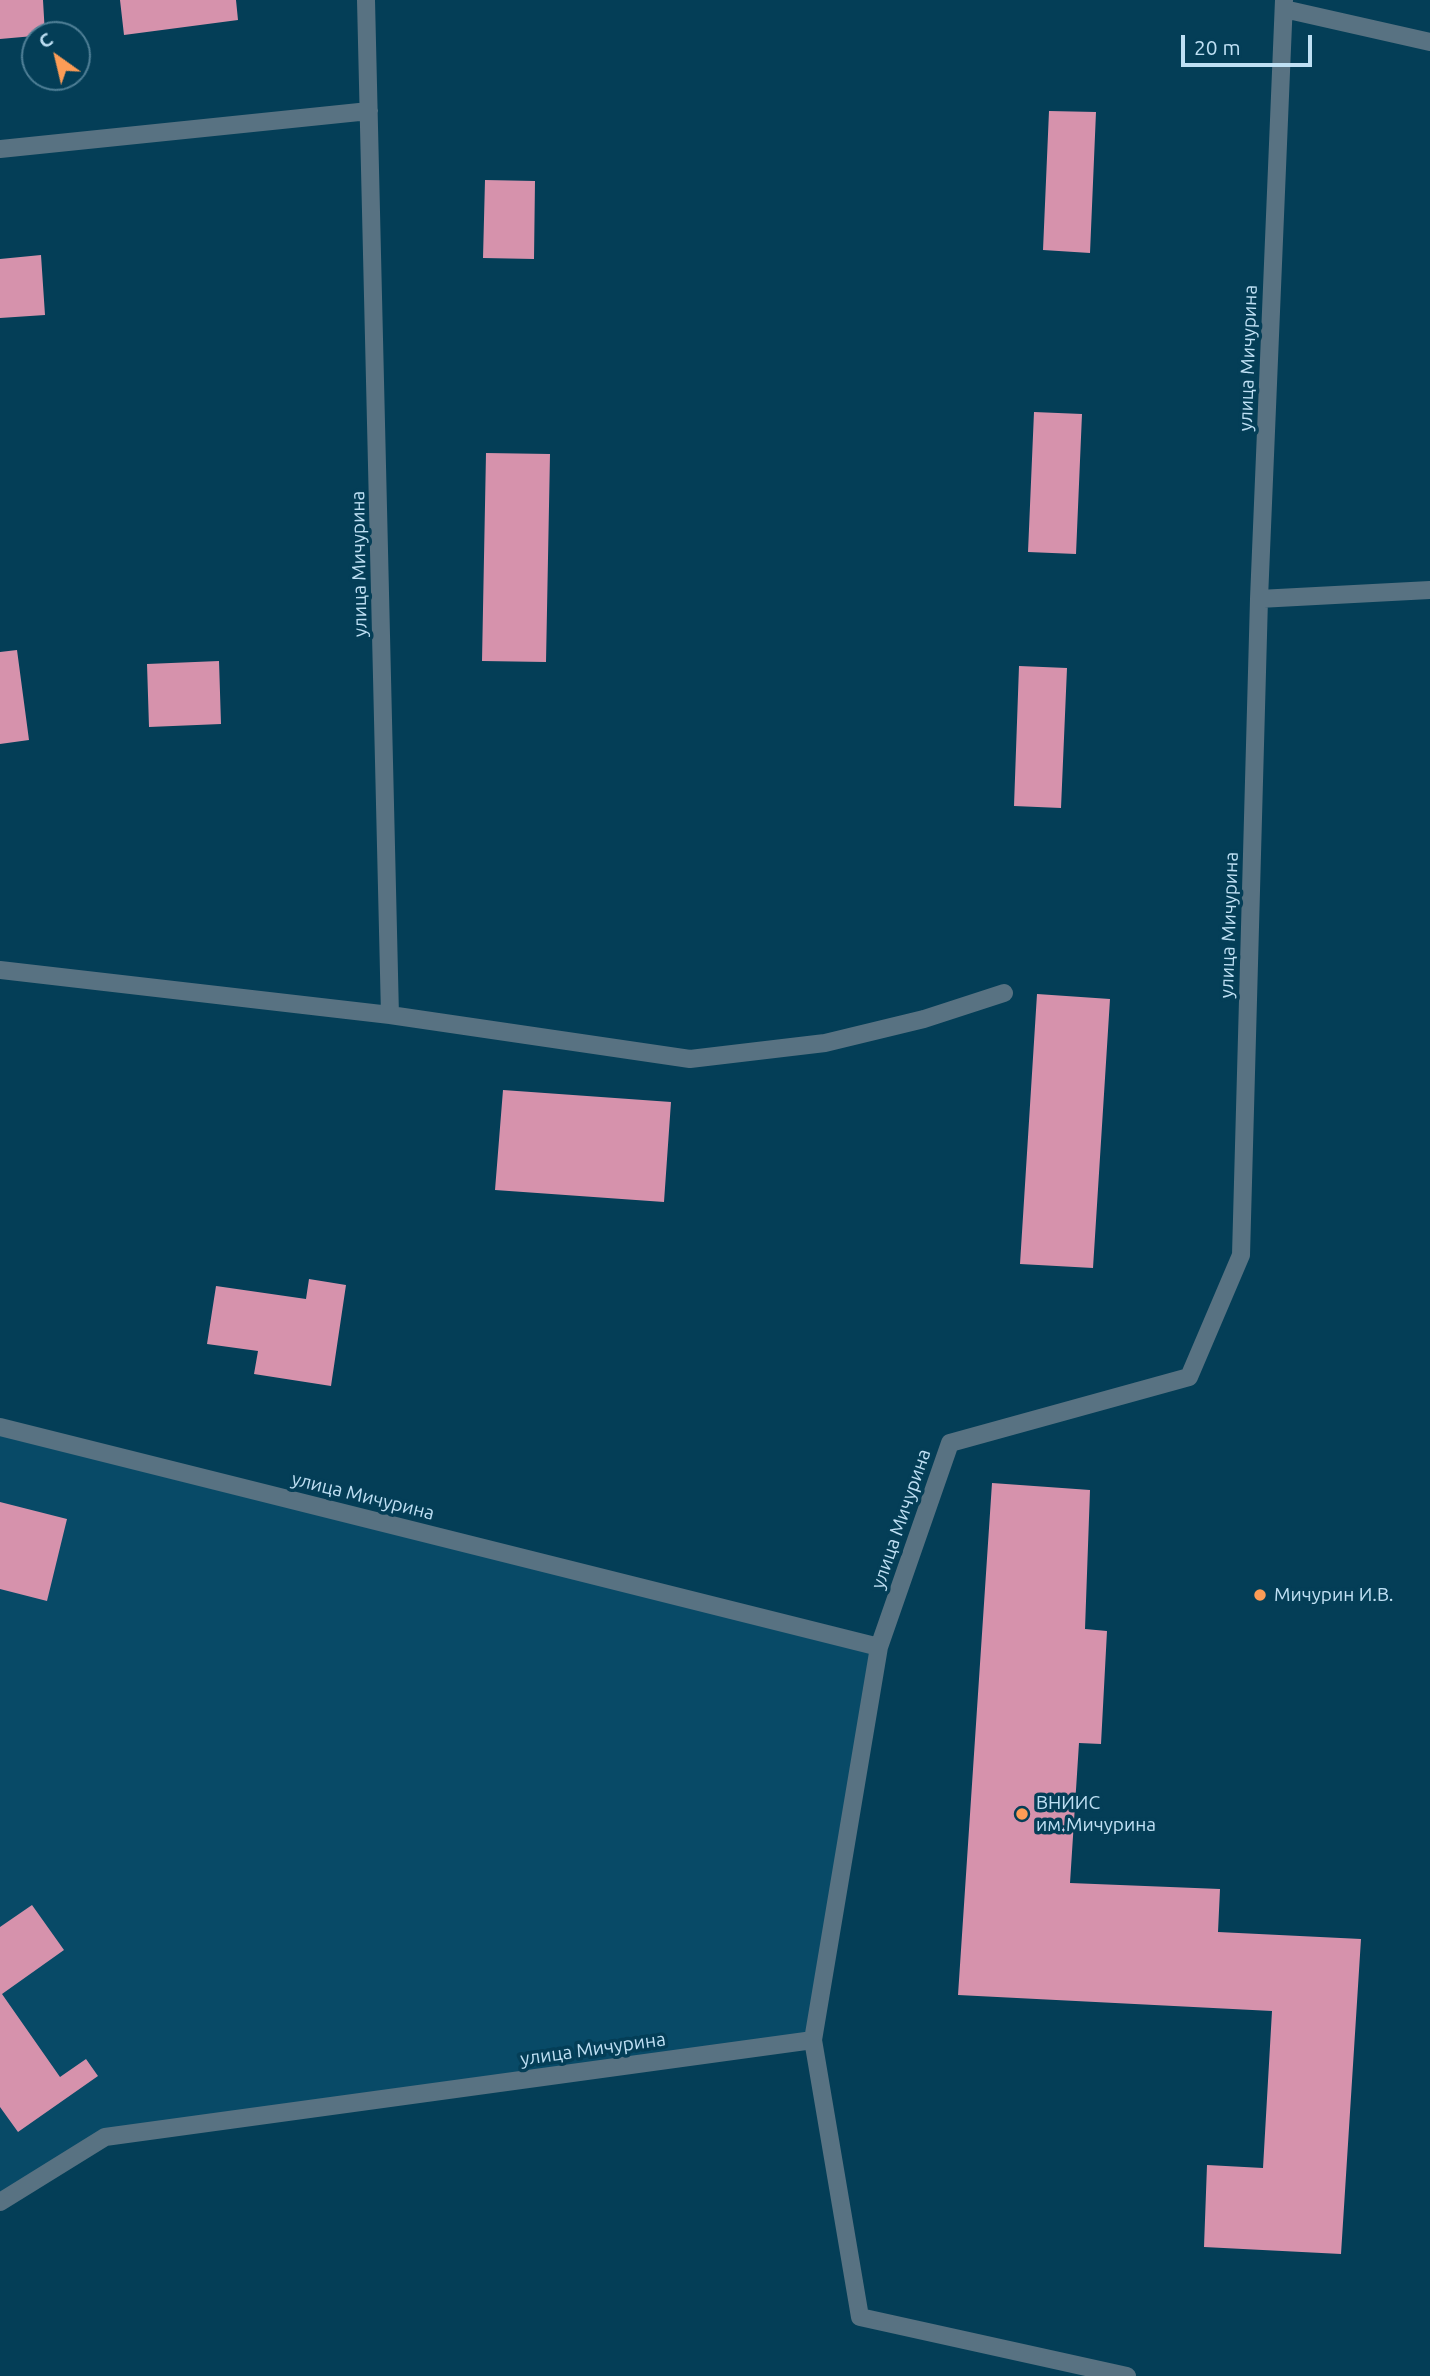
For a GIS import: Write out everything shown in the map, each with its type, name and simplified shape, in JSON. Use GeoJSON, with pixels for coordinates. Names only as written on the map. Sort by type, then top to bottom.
{"type":"FeatureCollection","features":[{"type":"Feature","properties":{"kind":"street","name":"улица Мичурина"},"geometry":{"type":"LineString","coordinates":[[366,0],[390,1015]]}},
{"type":"Feature","properties":{"kind":"street","name":"улица Мичурина"},"geometry":{"type":"LineString","coordinates":[[0,2202],[104,2137],[813,2040],[879,1647],[950,1443],[1189,1377],[1241,1255],[1259,599],[1284,4]]}},
{"type":"Feature","properties":{"kind":"street"},"geometry":{"type":"LineString","coordinates":[[1284,4],[1430,42]]}},
{"type":"Feature","properties":{"kind":"street"},"geometry":{"type":"LineString","coordinates":[[0,149],[369,111]]}},
{"type":"Feature","properties":{"kind":"street"},"geometry":{"type":"LineString","coordinates":[[1259,599],[1430,590]]}},
{"type":"Feature","properties":{"kind":"street"},"geometry":{"type":"LineString","coordinates":[[0,970],[390,1015],[690,1059],[825,1042],[925,1019],[1004,993]]}},
{"type":"Feature","properties":{"kind":"street","name":"улица Мичурина"},"geometry":{"type":"LineString","coordinates":[[0,1427],[879,1647]]}},
{"type":"Feature","properties":{"kind":"street"},"geometry":{"type":"LineString","coordinates":[[813,2040],[860,2317],[1127,2376]]}},
{"type":"Feature","properties":{"kind":"shaded area"},"geometry":{"type":"Polygon","coordinates":[[[0,1427],[879,1647],[813,2040],[105,2137],[0,2202],[0,1427]]]}},
{"type":"Feature","properties":{"kind":"building"},"geometry":{"type":"Polygon","coordinates":[[[0,0],[43,0],[44,21],[21,21],[21,37],[0,39],[0,0]]]}},
{"type":"Feature","properties":{"kind":"building"},"geometry":{"type":"Polygon","coordinates":[[[120,0],[236,0],[238,20],[124,35],[120,0]]]}},
{"type":"Feature","properties":{"kind":"building"},"geometry":{"type":"Polygon","coordinates":[[[1049,111],[1096,112],[1090,253],[1043,250],[1049,111]]]}},
{"type":"Feature","properties":{"kind":"building"},"geometry":{"type":"Polygon","coordinates":[[[485,180],[535,181],[534,259],[483,258],[485,180]]]}},
{"type":"Feature","properties":{"kind":"building"},"geometry":{"type":"Polygon","coordinates":[[[41,255],[45,315],[0,318],[0,259],[41,255]]]}},
{"type":"Feature","properties":{"kind":"building"},"geometry":{"type":"Polygon","coordinates":[[[1034,412],[1082,414],[1076,554],[1028,552],[1034,412]]]}},
{"type":"Feature","properties":{"kind":"building"},"geometry":{"type":"Polygon","coordinates":[[[486,453],[550,454],[546,662],[482,661],[486,453]]]}},
{"type":"Feature","properties":{"kind":"building"},"geometry":{"type":"Polygon","coordinates":[[[17,650],[29,740],[0,744],[0,652],[17,650]]]}},
{"type":"Feature","properties":{"kind":"building"},"geometry":{"type":"Polygon","coordinates":[[[219,661],[221,724],[149,727],[147,664],[219,661]]]}},
{"type":"Feature","properties":{"kind":"building"},"geometry":{"type":"Polygon","coordinates":[[[1019,666],[1067,668],[1061,808],[1014,806],[1019,666]]]}},
{"type":"Feature","properties":{"kind":"building"},"geometry":{"type":"Polygon","coordinates":[[[1037,994],[1110,999],[1093,1268],[1020,1264],[1037,994]]]}},
{"type":"Feature","properties":{"kind":"building"},"geometry":{"type":"Polygon","coordinates":[[[503,1090],[671,1102],[664,1202],[495,1190],[503,1090]]]}},
{"type":"Feature","properties":{"kind":"building"},"geometry":{"type":"Polygon","coordinates":[[[309,1279],[346,1285],[331,1386],[254,1374],[258,1351],[207,1344],[216,1286],[306,1299],[309,1279]]]}},
{"type":"Feature","properties":{"kind":"building","name":"ВНИИС им.Мичурина"},"geometry":{"type":"Polygon","coordinates":[[[992,1483],[1090,1490],[1085,1629],[1107,1631],[1101,1744],[1079,1743],[1070,1883],[1220,1889],[1218,1932],[1361,1939],[1341,2254],[1204,2247],[1207,2165],[1263,2168],[1272,2011],[958,1995],[992,1483]]]}},
{"type":"Feature","properties":{"kind":"building"},"geometry":{"type":"Polygon","coordinates":[[[0,1502],[67,1519],[47,1601],[0,1589],[0,1502]]]}},
{"type":"Feature","properties":{"kind":"building"},"geometry":{"type":"Polygon","coordinates":[[[32,1905],[64,1950],[2,1994],[60,2077],[86,2059],[98,2076],[18,2132],[0,2107],[0,1927],[32,1905]]]}},
{"type":"Feature","properties":{"kind":"place","name":"Мичурин И.В."},"geometry":{"type":"Point","coordinates":[1260,1595]}},
{"type":"Feature","properties":{"kind":"place","name":"ВНИИС им.Мичурина"},"geometry":{"type":"Point","coordinates":[1022,1814]}}]}
